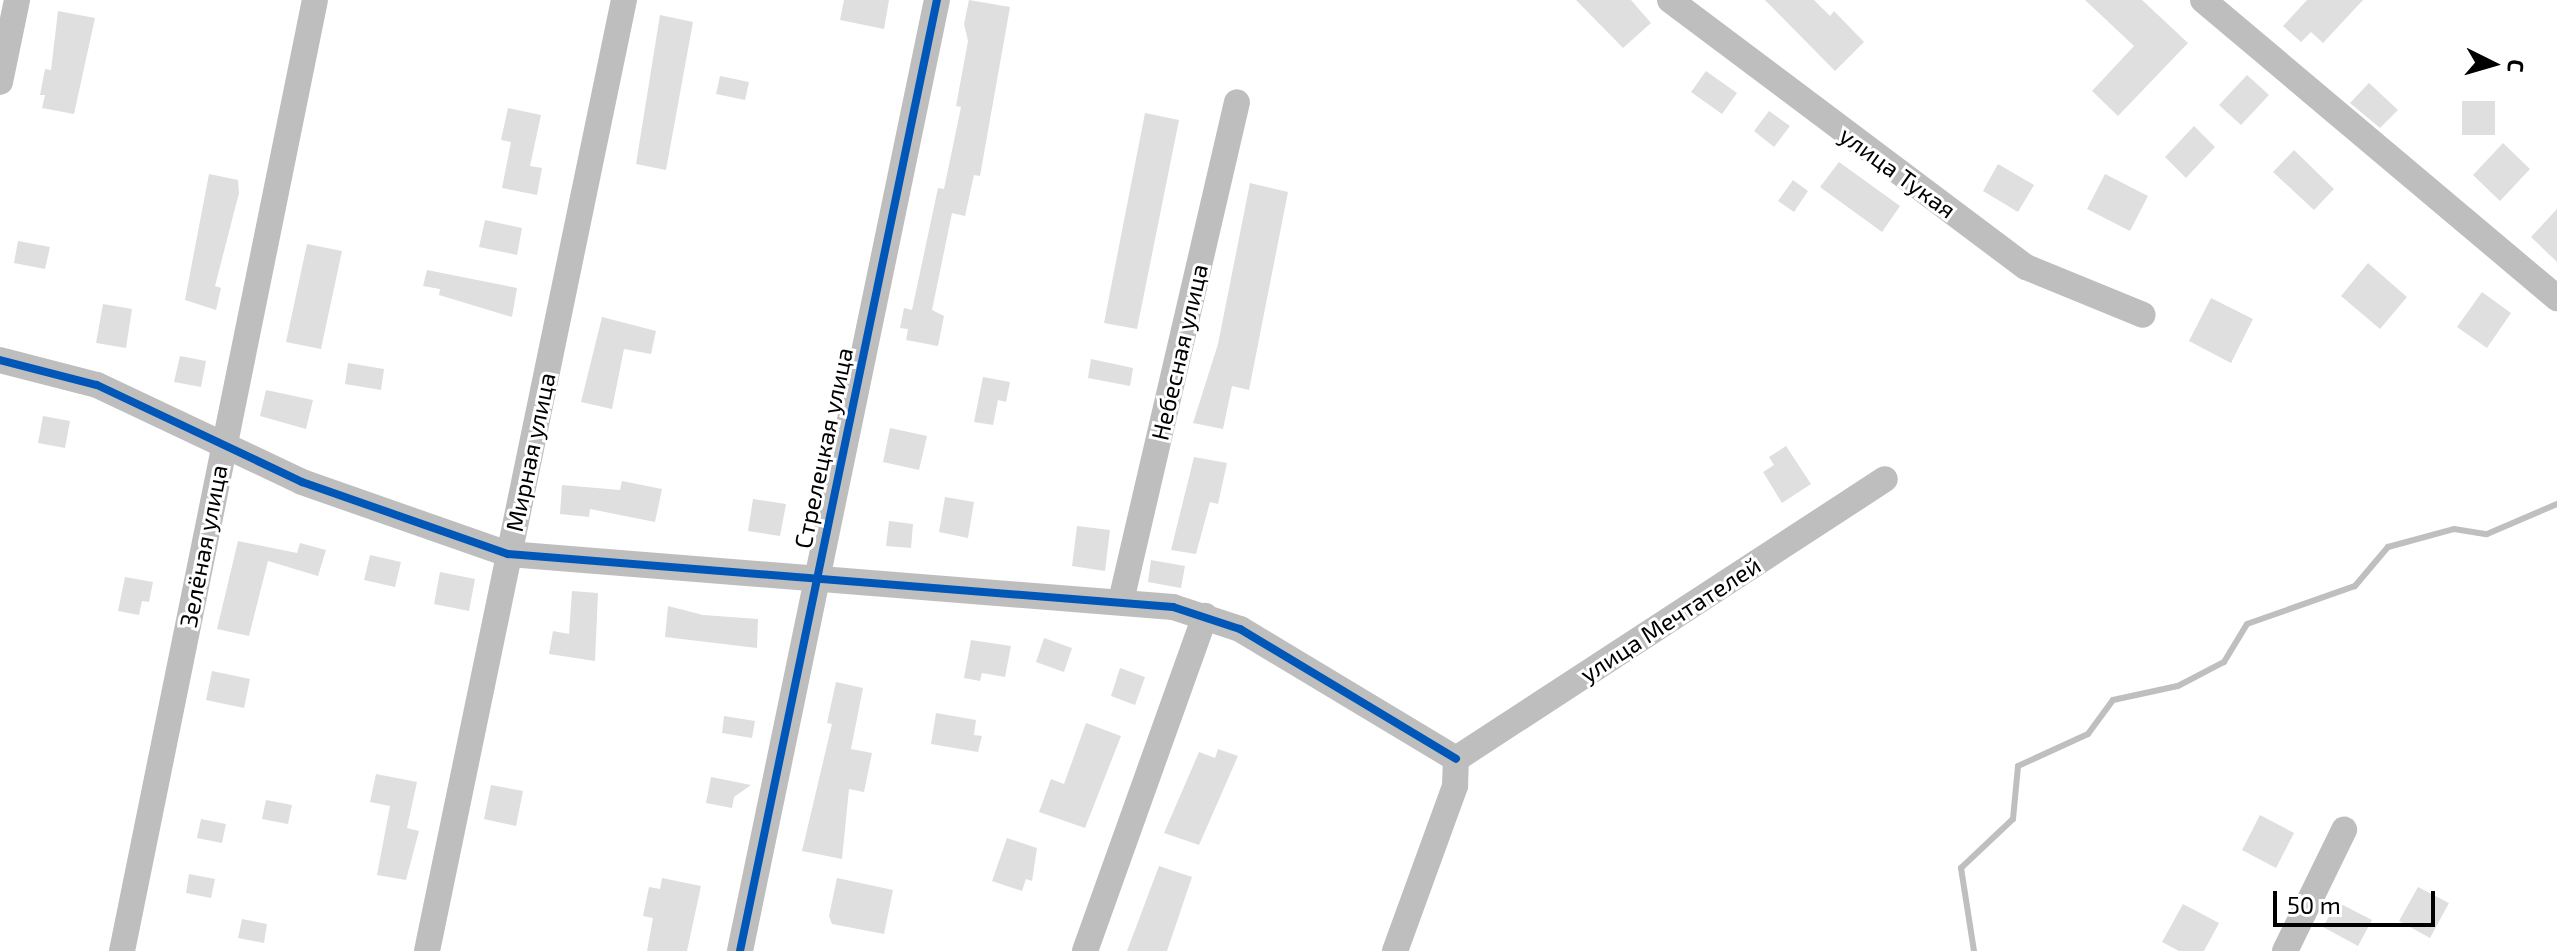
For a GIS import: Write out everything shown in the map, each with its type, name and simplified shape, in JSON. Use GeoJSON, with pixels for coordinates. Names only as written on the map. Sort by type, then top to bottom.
{"type":"FeatureCollection","features":[{"type":"Feature","properties":{"kind":"street"},"geometry":{"type":"LineString","coordinates":[[0,82],[17,0]]}},
{"type":"Feature","properties":{"kind":"street","name":"Зелёная улица"},"geometry":{"type":"LineString","coordinates":[[122,951],[315,0]]}},
{"type":"Feature","properties":{"kind":"street","name":"Мирная улица"},"geometry":{"type":"LineString","coordinates":[[427,951],[624,0]]}},
{"type":"Feature","properties":{"kind":"street","name":"Стрелецкая улица"},"geometry":{"type":"LineString","coordinates":[[740,951],[937,0]]}},
{"type":"Feature","properties":{"kind":"street","name":"улица Тукая"},"geometry":{"type":"LineString","coordinates":[[1670,0],[2026,267],[2143,315]]}},
{"type":"Feature","properties":{"kind":"street"},"geometry":{"type":"LineString","coordinates":[[2203,0],[2557,298]]}},
{"type":"Feature","properties":{"kind":"street","name":"Небесная улица"},"geometry":{"type":"LineString","coordinates":[[1121,601],[1237,102]]}},
{"type":"Feature","properties":{"kind":"street"},"geometry":{"type":"LineString","coordinates":[[0,360],[97,385],[302,482],[508,554],[815,580],[1121,601],[1205,616],[1240,629],[1456,759],[1455,786],[1395,951]]}},
{"type":"Feature","properties":{"kind":"street","name":"улица Мечтателей"},"geometry":{"type":"LineString","coordinates":[[1456,759],[1885,479]]}},
{"type":"Feature","properties":{"kind":"street"},"geometry":{"type":"LineString","coordinates":[[1085,951],[1205,616]]}},
{"type":"Feature","properties":{"kind":"street"},"geometry":{"type":"LineString","coordinates":[[2285,951],[2344,830]]}},
{"type":"Feature","properties":{"kind":"building"},"geometry":{"type":"Polygon","coordinates":[[[844,0],[889,0],[884,29],[840,20],[844,0]]]}},
{"type":"Feature","properties":{"kind":"building"},"geometry":{"type":"Polygon","coordinates":[[[969,0],[1010,7],[980,176],[974,175],[965,216],[952,213],[932,310],[944,316],[938,346],[906,340],[908,329],[900,328],[904,308],[912,310],[938,188],[944,189],[961,107],[956,106],[968,41],[964,24],[969,0]]]}},
{"type":"Feature","properties":{"kind":"building"},"geometry":{"type":"Polygon","coordinates":[[[1576,0],[1631,0],[1651,23],[1623,48],[1576,0]]]}},
{"type":"Feature","properties":{"kind":"building"},"geometry":{"type":"Polygon","coordinates":[[[1765,0],[1814,0],[1830,16],[1834,11],[1864,42],[1835,71],[1765,0]]]}},
{"type":"Feature","properties":{"kind":"building"},"geometry":{"type":"Polygon","coordinates":[[[2085,0],[2142,0],[2188,43],[2118,116],[2092,91],[2134,46],[2085,0]]]}},
{"type":"Feature","properties":{"kind":"building"},"geometry":{"type":"Polygon","coordinates":[[[2307,0],[2363,0],[2323,43],[2311,32],[2301,42],[2283,26],[2307,0]]]}},
{"type":"Feature","properties":{"kind":"building"},"geometry":{"type":"Polygon","coordinates":[[[58,11],[95,18],[74,114],[42,108],[45,95],[40,95],[45,69],[51,70],[58,11]]]}},
{"type":"Feature","properties":{"kind":"building"},"geometry":{"type":"Polygon","coordinates":[[[660,15],[693,22],[666,170],[636,164],[660,15]]]}},
{"type":"Feature","properties":{"kind":"building"},"geometry":{"type":"Polygon","coordinates":[[[1706,71],[1737,93],[1722,114],[1691,92],[1706,71]]]}},
{"type":"Feature","properties":{"kind":"building"},"geometry":{"type":"Polygon","coordinates":[[[2247,75],[2269,95],[2241,125],[2219,105],[2247,75]]]}},
{"type":"Feature","properties":{"kind":"building"},"geometry":{"type":"Polygon","coordinates":[[[720,76],[749,82],[745,100],[716,94],[720,76]]]}},
{"type":"Feature","properties":{"kind":"building"},"geometry":{"type":"Polygon","coordinates":[[[2369,83],[2398,110],[2380,128],[2350,103],[2369,83]]]}},
{"type":"Feature","properties":{"kind":"building"},"geometry":{"type":"Polygon","coordinates":[[[2462,101],[2495,101],[2495,135],[2462,135],[2462,101]]]}},
{"type":"Feature","properties":{"kind":"building"},"geometry":{"type":"Polygon","coordinates":[[[508,108],[541,115],[530,166],[542,168],[537,195],[502,188],[511,142],[501,140],[508,108]]]}},
{"type":"Feature","properties":{"kind":"building"},"geometry":{"type":"Polygon","coordinates":[[[1769,111],[1790,126],[1774,147],[1754,131],[1769,111]]]}},
{"type":"Feature","properties":{"kind":"building"},"geometry":{"type":"Polygon","coordinates":[[[1145,113],[1179,120],[1137,329],[1104,323],[1145,113]]]}},
{"type":"Feature","properties":{"kind":"building"},"geometry":{"type":"Polygon","coordinates":[[[2194,126],[2215,147],[2186,178],[2165,157],[2194,126]]]}},
{"type":"Feature","properties":{"kind":"building"},"geometry":{"type":"Polygon","coordinates":[[[2503,143],[2530,169],[2500,201],[2473,175],[2503,143]]]}},
{"type":"Feature","properties":{"kind":"building"},"geometry":{"type":"Polygon","coordinates":[[[2294,150],[2334,189],[2314,210],[2273,172],[2294,150]]]}},
{"type":"Feature","properties":{"kind":"building"},"geometry":{"type":"Polygon","coordinates":[[[1839,162],[1900,206],[1882,232],[1820,187],[1839,162]]]}},
{"type":"Feature","properties":{"kind":"building"},"geometry":{"type":"Polygon","coordinates":[[[1998,164],[2034,185],[2018,212],[1983,191],[1998,164]]]}},
{"type":"Feature","properties":{"kind":"building"},"geometry":{"type":"Polygon","coordinates":[[[209,174],[238,180],[239,193],[215,286],[221,288],[216,310],[185,300],[209,174]]]}},
{"type":"Feature","properties":{"kind":"building"},"geometry":{"type":"Polygon","coordinates":[[[2105,174],[2148,196],[2130,231],[2087,209],[2105,174]]]}},
{"type":"Feature","properties":{"kind":"building"},"geometry":{"type":"Polygon","coordinates":[[[1793,180],[1808,191],[1794,212],[1778,201],[1793,180]]]}},
{"type":"Feature","properties":{"kind":"building"},"geometry":{"type":"Polygon","coordinates":[[[1250,183],[1288,192],[1249,390],[1232,386],[1223,429],[1193,423],[1218,344],[1250,183]]]}},
{"type":"Feature","properties":{"kind":"building"},"geometry":{"type":"Polygon","coordinates":[[[2557,209],[2557,262],[2531,237],[2557,209]]]}},
{"type":"Feature","properties":{"kind":"building"},"geometry":{"type":"Polygon","coordinates":[[[485,220],[522,228],[517,255],[479,247],[485,220]]]}},
{"type":"Feature","properties":{"kind":"building"},"geometry":{"type":"Polygon","coordinates":[[[18,241],[50,247],[45,269],[14,263],[18,241]]]}},
{"type":"Feature","properties":{"kind":"building"},"geometry":{"type":"Polygon","coordinates":[[[307,244],[342,251],[321,349],[286,342],[307,244]]]}},
{"type":"Feature","properties":{"kind":"building"},"geometry":{"type":"Polygon","coordinates":[[[2368,263],[2407,297],[2380,329],[2341,296],[2368,263]]]}},
{"type":"Feature","properties":{"kind":"building"},"geometry":{"type":"Polygon","coordinates":[[[427,270],[517,288],[512,317],[439,295],[440,289],[423,286],[427,270]]]}},
{"type":"Feature","properties":{"kind":"building"},"geometry":{"type":"Polygon","coordinates":[[[2482,292],[2511,313],[2487,348],[2457,327],[2482,292]]]}},
{"type":"Feature","properties":{"kind":"building"},"geometry":{"type":"Polygon","coordinates":[[[2211,298],[2253,319],[2231,363],[2189,341],[2211,298]]]}},
{"type":"Feature","properties":{"kind":"building"},"geometry":{"type":"Polygon","coordinates":[[[103,304],[132,309],[126,348],[96,343],[103,304]]]}},
{"type":"Feature","properties":{"kind":"building"},"geometry":{"type":"Polygon","coordinates":[[[602,317],[656,331],[651,354],[624,349],[612,409],[581,402],[602,317]]]}},
{"type":"Feature","properties":{"kind":"building"},"geometry":{"type":"Polygon","coordinates":[[[180,356],[206,361],[201,387],[174,382],[180,356]]]}},
{"type":"Feature","properties":{"kind":"building"},"geometry":{"type":"Polygon","coordinates":[[[1091,359],[1133,368],[1130,386],[1088,378],[1091,359]]]}},
{"type":"Feature","properties":{"kind":"building"},"geometry":{"type":"Polygon","coordinates":[[[348,363],[384,369],[381,390],[345,384],[348,363]]]}},
{"type":"Feature","properties":{"kind":"building"},"geometry":{"type":"Polygon","coordinates":[[[983,377],[1010,382],[1006,402],[998,400],[993,425],[974,422],[983,377]]]}},
{"type":"Feature","properties":{"kind":"building"},"geometry":{"type":"Polygon","coordinates":[[[266,390],[313,400],[306,429],[260,416],[266,390]]]}},
{"type":"Feature","properties":{"kind":"building"},"geometry":{"type":"Polygon","coordinates":[[[43,416],[70,421],[65,448],[38,443],[43,416]]]}},
{"type":"Feature","properties":{"kind":"building"},"geometry":{"type":"Polygon","coordinates":[[[890,428],[927,436],[919,470],[883,462],[890,428]]]}},
{"type":"Feature","properties":{"kind":"building"},"geometry":{"type":"Polygon","coordinates":[[[1786,446],[1811,484],[1782,503],[1763,472],[1774,465],[1769,457],[1786,446]]]}},
{"type":"Feature","properties":{"kind":"building"},"geometry":{"type":"Polygon","coordinates":[[[1194,457],[1227,463],[1218,504],[1210,502],[1196,554],[1171,550],[1194,457]]]}},
{"type":"Feature","properties":{"kind":"building"},"geometry":{"type":"Polygon","coordinates":[[[622,481],[662,489],[655,522],[590,509],[589,517],[560,514],[562,485],[620,490],[622,481]]]}},
{"type":"Feature","properties":{"kind":"building"},"geometry":{"type":"Polygon","coordinates":[[[945,497],[974,502],[968,538],[939,532],[945,497]]]}},
{"type":"Feature","properties":{"kind":"building"},"geometry":{"type":"Polygon","coordinates":[[[753,499],[786,504],[780,536],[748,531],[753,499]]]}},
{"type":"Feature","properties":{"kind":"building"},"geometry":{"type":"Polygon","coordinates":[[[889,521],[913,524],[911,548],[886,546],[889,521]]]}},
{"type":"Feature","properties":{"kind":"building"},"geometry":{"type":"Polygon","coordinates":[[[1077,526],[1110,530],[1105,571],[1072,566],[1077,526]]]}},
{"type":"Feature","properties":{"kind":"building"},"geometry":{"type":"Polygon","coordinates":[[[238,541],[297,553],[300,543],[326,550],[318,576],[268,561],[249,636],[217,629],[238,541]]]}},
{"type":"Feature","properties":{"kind":"building"},"geometry":{"type":"Polygon","coordinates":[[[370,555],[401,562],[395,587],[364,580],[370,555]]]}},
{"type":"Feature","properties":{"kind":"building"},"geometry":{"type":"Polygon","coordinates":[[[1151,560],[1185,566],[1181,588],[1148,582],[1151,560]]]}},
{"type":"Feature","properties":{"kind":"building"},"geometry":{"type":"Polygon","coordinates":[[[440,572],[475,579],[469,611],[434,604],[440,572]]]}},
{"type":"Feature","properties":{"kind":"building"},"geometry":{"type":"Polygon","coordinates":[[[125,577],[153,582],[149,602],[142,601],[139,615],[118,611],[125,577]]]}},
{"type":"Feature","properties":{"kind":"building"},"geometry":{"type":"Polygon","coordinates":[[[572,591],[598,593],[595,661],[549,654],[553,631],[569,634],[572,591]]]}},
{"type":"Feature","properties":{"kind":"building"},"geometry":{"type":"Polygon","coordinates":[[[668,606],[703,615],[758,619],[757,648],[665,637],[668,606]]]}},
{"type":"Feature","properties":{"kind":"building"},"geometry":{"type":"Polygon","coordinates":[[[1044,638],[1072,648],[1064,672],[1036,662],[1044,638]]]}},
{"type":"Feature","properties":{"kind":"building"},"geometry":{"type":"Polygon","coordinates":[[[971,640],[1011,646],[1005,677],[982,673],[980,681],[964,678],[971,640]]]}},
{"type":"Feature","properties":{"kind":"building"},"geometry":{"type":"Polygon","coordinates":[[[1120,668],[1145,677],[1135,705],[1111,696],[1120,668]]]}},
{"type":"Feature","properties":{"kind":"building"},"geometry":{"type":"Polygon","coordinates":[[[212,671],[250,679],[244,708],[206,700],[212,671]]]}},
{"type":"Feature","properties":{"kind":"building"},"geometry":{"type":"Polygon","coordinates":[[[836,682],[863,688],[851,749],[872,753],[864,792],[849,789],[842,859],[802,851],[832,724],[827,723],[836,682]]]}},
{"type":"Feature","properties":{"kind":"building"},"geometry":{"type":"Polygon","coordinates":[[[936,713],[976,720],[974,735],[982,736],[978,752],[931,744],[936,713]]]}},
{"type":"Feature","properties":{"kind":"building"},"geometry":{"type":"Polygon","coordinates":[[[724,716],[755,721],[752,738],[722,733],[724,716]]]}},
{"type":"Feature","properties":{"kind":"building"},"geometry":{"type":"Polygon","coordinates":[[[1086,723],[1121,736],[1085,828],[1039,812],[1051,779],[1064,784],[1086,723]]]}},
{"type":"Feature","properties":{"kind":"building"},"geometry":{"type":"Polygon","coordinates":[[[1218,749],[1238,756],[1199,845],[1164,833],[1199,752],[1215,758],[1218,749]]]}},
{"type":"Feature","properties":{"kind":"building"},"geometry":{"type":"Polygon","coordinates":[[[376,774],[417,782],[407,828],[419,831],[406,880],[377,875],[390,806],[370,802],[376,774]]]}},
{"type":"Feature","properties":{"kind":"building"},"geometry":{"type":"Polygon","coordinates":[[[711,777],[751,785],[734,797],[732,808],[706,803],[711,777]]]}},
{"type":"Feature","properties":{"kind":"building"},"geometry":{"type":"Polygon","coordinates":[[[491,785],[523,791],[516,826],[484,819],[491,785]]]}},
{"type":"Feature","properties":{"kind":"building"},"geometry":{"type":"Polygon","coordinates":[[[266,800],[292,805],[288,824],[262,819],[266,800]]]}},
{"type":"Feature","properties":{"kind":"building"},"geometry":{"type":"Polygon","coordinates":[[[2260,815],[2294,833],[2276,868],[2242,850],[2260,815]]]}},
{"type":"Feature","properties":{"kind":"building"},"geometry":{"type":"Polygon","coordinates":[[[201,819],[226,824],[222,843],[197,838],[201,819]]]}},
{"type":"Feature","properties":{"kind":"building"},"geometry":{"type":"Polygon","coordinates":[[[1007,838],[1037,848],[1032,881],[1026,879],[1022,891],[992,881],[1007,838]]]}},
{"type":"Feature","properties":{"kind":"building"},"geometry":{"type":"Polygon","coordinates":[[[1159,866],[1192,877],[1167,951],[1127,951],[1159,866]]]}},
{"type":"Feature","properties":{"kind":"building"},"geometry":{"type":"Polygon","coordinates":[[[189,874],[215,879],[211,898],[186,893],[189,874]]]}},
{"type":"Feature","properties":{"kind":"building"},"geometry":{"type":"Polygon","coordinates":[[[662,878],[701,886],[687,951],[647,951],[653,918],[643,916],[649,887],[660,889],[662,878]]]}},
{"type":"Feature","properties":{"kind":"building"},"geometry":{"type":"Polygon","coordinates":[[[837,878],[893,890],[884,934],[832,924],[829,916],[837,878]]]}},
{"type":"Feature","properties":{"kind":"building"},"geometry":{"type":"Polygon","coordinates":[[[2418,887],[2449,903],[2430,938],[2399,921],[2418,887]]]}},
{"type":"Feature","properties":{"kind":"building"},"geometry":{"type":"Polygon","coordinates":[[[2337,902],[2372,920],[2358,946],[2323,927],[2337,902]]]}},
{"type":"Feature","properties":{"kind":"building"},"geometry":{"type":"Polygon","coordinates":[[[2183,904],[2219,923],[2204,951],[2179,951],[2162,942],[2183,904]]]}},
{"type":"Feature","properties":{"kind":"building"},"geometry":{"type":"Polygon","coordinates":[[[242,919],[267,924],[264,943],[238,938],[242,919]]]}},
{"type":"Feature","properties":{"kind":"waterway"},"geometry":{"type":"LineString","coordinates":[[1974,951],[1961,868],[2013,819],[2018,766],[2088,734],[2113,700],[2178,686],[2224,662],[2247,624],[2355,586],[2388,547],[2454,529],[2487,534],[2557,504]]}},
{"type":"Feature","properties":{"kind":"cycle path"},"geometry":{"type":"LineString","coordinates":[[740,951],[937,0]]}},
{"type":"Feature","properties":{"kind":"cycle path"},"geometry":{"type":"LineString","coordinates":[[0,360],[97,385],[302,482],[508,554],[1173,607],[1240,629],[1456,759]]}}]}
